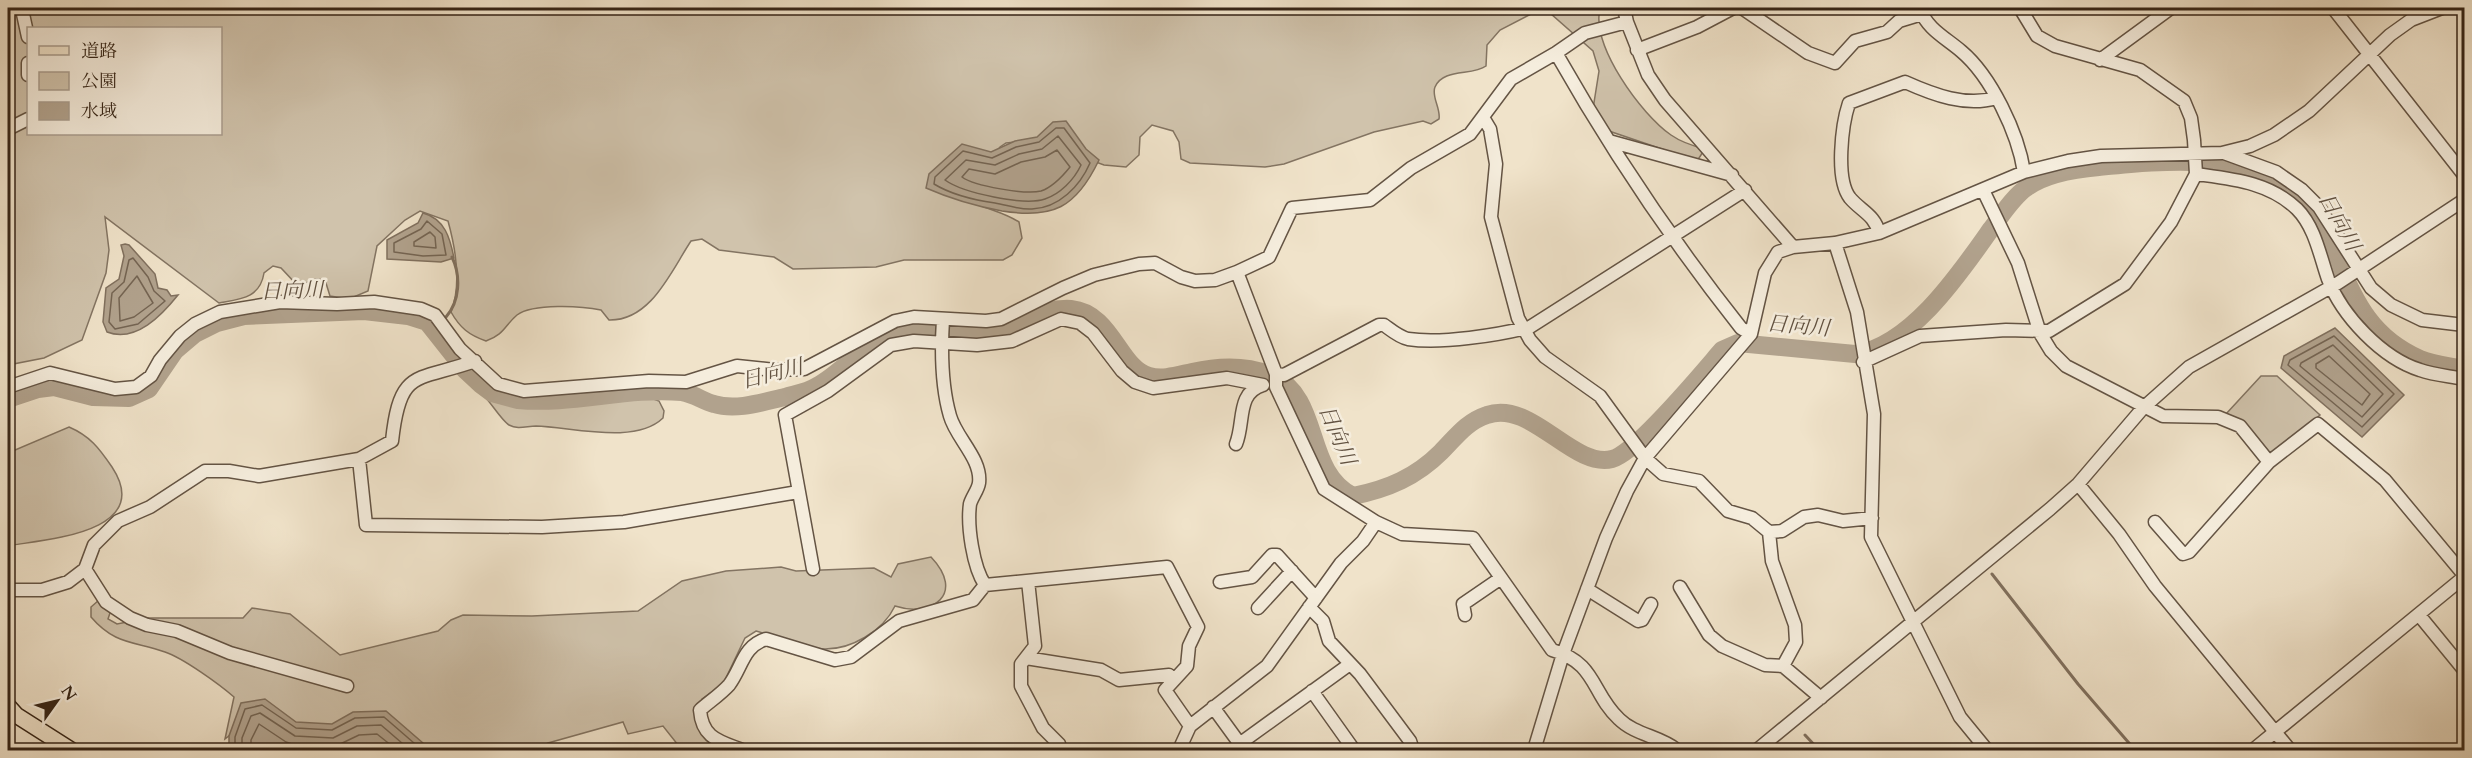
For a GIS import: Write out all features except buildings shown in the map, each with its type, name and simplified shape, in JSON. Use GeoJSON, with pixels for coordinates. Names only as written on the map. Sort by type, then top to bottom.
{"type":"FeatureCollection","features":[{"type":"Feature","properties":{"kind":"main road"},"geometry":{"type":"LineString","coordinates":[[10,715],[71,750]]}},
{"type":"Feature","properties":{"kind":"street"},"geometry":{"type":"LineString","coordinates":[[27,8],[23,14],[27,32]]}},
{"type":"Feature","properties":{"kind":"street"},"geometry":{"type":"LineString","coordinates":[[1624,8],[1637,50],[1648,75],[1665,100],[1793,247]]}},
{"type":"Feature","properties":{"kind":"street"},"geometry":{"type":"LineString","coordinates":[[1637,50],[1697,27],[1728,8]]}},
{"type":"Feature","properties":{"kind":"street"},"geometry":{"type":"LineString","coordinates":[[1742,8],[1808,53],[1835,63],[1855,41],[1887,32],[1899,21],[1923,10],[1940,37],[1961,50],[1975,65],[2004,110],[2024,172]]}},
{"type":"Feature","properties":{"kind":"street"},"geometry":{"type":"LineString","coordinates":[[1863,363],[1920,336],[2006,330],[2040,333],[2049,331],[2125,284],[2171,222],[2196,174],[2191,118],[2184,101],[2140,70],[2055,46],[2037,36],[2020,8]]}},
{"type":"Feature","properties":{"kind":"street"},"geometry":{"type":"LineString","coordinates":[[2100,60],[2171,8]]}},
{"type":"Feature","properties":{"kind":"street"},"geometry":{"type":"LineString","coordinates":[[2332,8],[2464,175]]}},
{"type":"Feature","properties":{"kind":"street"},"geometry":{"type":"LineString","coordinates":[[1534,750],[1563,654],[1642,455],[1750,336],[1765,273],[1773,257],[1793,247],[1835,243],[1879,233],[2024,172],[2068,161],[2101,156],[2223,153],[2250,146],[2289,126],[2369,56],[2410,14],[2442,8]]}},
{"type":"Feature","properties":{"kind":"street"},"geometry":{"type":"LineString","coordinates":[[8,387],[50,373],[115,389],[136,387],[151,376],[160,360],[195,324],[220,312],[280,302],[337,304],[374,302],[421,309],[435,315],[460,349],[498,384],[524,391],[648,381],[686,382],[737,366],[775,370],[804,369],[895,321],[914,317],[943,320],[1000,319],[1094,275],[1139,264],[1155,264],[1181,277],[1195,280],[1215,280],[1269,256],[1292,208],[1370,200],[1411,168],[1470,134],[1484,119],[1511,79],[1557,53],[1584,33],[1628,22]]}},
{"type":"Feature","properties":{"kind":"street"},"geometry":{"type":"LineString","coordinates":[[1557,53],[1609,141],[1670,236],[1741,328],[1750,336]]}},
{"type":"Feature","properties":{"kind":"street"},"geometry":{"type":"LineString","coordinates":[[1879,233],[1876,222],[1849,197],[1843,179],[1843,119],[1849,103],[1905,82],[1934,95],[1980,103],[1996,99]]}},
{"type":"Feature","properties":{"kind":"street"},"geometry":{"type":"LineString","coordinates":[[1484,119],[1490,129],[1496,164],[1491,217],[1518,318],[1530,340],[1545,357],[1600,396],[1642,455],[1663,474],[1699,481],[1728,511],[1752,518],[1769,532],[1782,531],[1804,517],[1818,515],[1843,521],[1872,518]]}},
{"type":"Feature","properties":{"kind":"street"},"geometry":{"type":"LineString","coordinates":[[8,129],[27,120]]}},
{"type":"Feature","properties":{"kind":"street"},"geometry":{"type":"LineString","coordinates":[[1609,141],[1732,175]]}},
{"type":"Feature","properties":{"kind":"street"},"geometry":{"type":"LineString","coordinates":[[2223,153],[2276,172],[2302,190],[2319,207],[2356,271],[2391,305],[2422,320],[2464,326]]}},
{"type":"Feature","properties":{"kind":"street"},"geometry":{"type":"LineString","coordinates":[[2196,174],[2252,182],[2295,208],[2309,224],[2342,306],[2377,344],[2404,363],[2420,370],[2464,379]]}},
{"type":"Feature","properties":{"kind":"street"},"geometry":{"type":"LineString","coordinates":[[1276,374],[1284,375],[1384,325],[1399,336],[1409,339],[1468,338],[1485,334],[1508,334],[1530,327],[1745,190]]}},
{"type":"Feature","properties":{"kind":"street"},"geometry":{"type":"LineString","coordinates":[[1983,190],[2018,263],[2040,333],[2051,351],[2066,366],[2144,408],[2172,417],[2218,417],[2240,426],[2269,462]]}},
{"type":"Feature","properties":{"kind":"street"},"geometry":{"type":"LineString","coordinates":[[1757,750],[2078,484],[2144,408],[2189,367],[2335,285],[2464,200]]}},
{"type":"Feature","properties":{"kind":"street"},"geometry":{"type":"LineString","coordinates":[[1835,243],[1857,312],[1863,363],[1874,414],[1871,537],[1960,717],[1987,750]]}},
{"type":"Feature","properties":{"kind":"street"},"geometry":{"type":"LineString","coordinates":[[1237,272],[1276,374],[1276,387],[1324,489],[1376,522],[1402,534],[1473,538],[1552,650],[1573,657],[1592,678],[1617,717],[1629,728],[1658,739],[1677,750]]}},
{"type":"Feature","properties":{"kind":"street"},"geometry":{"type":"LineString","coordinates":[[943,320],[941,344],[950,417],[977,468],[979,483],[970,505],[972,543],[977,574],[985,585]]}},
{"type":"Feature","properties":{"kind":"street"},"geometry":{"type":"LineString","coordinates":[[813,569],[785,415],[828,391],[891,345],[914,341],[977,345],[1012,341],[1061,320],[1080,323],[1093,333],[1122,371],[1136,382],[1153,388],[1227,378],[1276,387]]}},
{"type":"Feature","properties":{"kind":"street"},"geometry":{"type":"LineString","coordinates":[[8,591],[42,590],[68,582],[85,569],[94,545],[118,521],[150,507],[205,471],[229,471],[258,476],[359,459],[392,441],[399,401],[412,382],[420,375],[451,369],[475,361]]}},
{"type":"Feature","properties":{"kind":"street"},"geometry":{"type":"LineString","coordinates":[[1236,444],[1245,399],[1250,390],[1263,385]]}},
{"type":"Feature","properties":{"kind":"street"},"geometry":{"type":"LineString","coordinates":[[2155,522],[2183,554],[2189,552],[2269,462],[2318,424],[2385,480],[2464,576],[2253,750]]}},
{"type":"Feature","properties":{"kind":"street"},"geometry":{"type":"LineString","coordinates":[[359,459],[366,525],[542,527],[624,522],[798,492]]}},
{"type":"Feature","properties":{"kind":"street"},"geometry":{"type":"LineString","coordinates":[[2078,484],[2119,534],[2155,586],[2290,750]]}},
{"type":"Feature","properties":{"kind":"street"},"geometry":{"type":"LineString","coordinates":[[1179,750],[1190,726],[1267,666],[1341,563],[1363,541],[1376,522]]}},
{"type":"Feature","properties":{"kind":"street"},"geometry":{"type":"LineString","coordinates":[[1769,532],[1772,561],[1795,626],[1796,642],[1783,666]]}},
{"type":"Feature","properties":{"kind":"street"},"geometry":{"type":"LineString","coordinates":[[1220,582],[1252,576],[1272,555],[1277,555],[1292,571],[1312,602],[1323,621],[1329,641],[1350,664],[1410,741],[1413,750]]}},
{"type":"Feature","properties":{"kind":"street"},"geometry":{"type":"LineString","coordinates":[[742,750],[709,735],[703,728],[700,710],[729,685],[747,651],[758,641],[766,639],[835,660],[851,657],[899,621],[973,600],[985,585],[1167,567],[1198,627],[1189,646],[1187,666],[1165,690],[1190,726]]}},
{"type":"Feature","properties":{"kind":"street"},"geometry":{"type":"LineString","coordinates":[[85,569],[106,602],[130,618],[177,631],[230,653],[347,686]]}},
{"type":"Feature","properties":{"kind":"street"},"geometry":{"type":"LineString","coordinates":[[1258,608],[1292,571]]}},
{"type":"Feature","properties":{"kind":"street"},"geometry":{"type":"LineString","coordinates":[[1465,615],[1463,604],[1501,578]]}},
{"type":"Feature","properties":{"kind":"street"},"geometry":{"type":"LineString","coordinates":[[1028,581],[1035,646],[1021,664],[1021,686],[1043,728],[1059,744],[1061,750]]}},
{"type":"Feature","properties":{"kind":"street"},"geometry":{"type":"LineString","coordinates":[[1680,587],[1709,635],[1722,646],[1765,665],[1783,666],[1821,698]]}},
{"type":"Feature","properties":{"kind":"street"},"geometry":{"type":"LineString","coordinates":[[1587,589],[1638,621],[1642,620],[1651,604]]}},
{"type":"Feature","properties":{"kind":"street"},"geometry":{"type":"LineString","coordinates":[[2419,615],[2464,670]]}},
{"type":"Feature","properties":{"kind":"street"},"geometry":{"type":"LineString","coordinates":[[1026,658],[1101,670],[1119,680],[1169,675],[1170,684]]}},
{"type":"Feature","properties":{"kind":"street"},"geometry":{"type":"LineString","coordinates":[[1213,707],[1236,740],[1242,742],[1350,664]]}},
{"type":"Feature","properties":{"kind":"street"},"geometry":{"type":"LineString","coordinates":[[1312,691],[1354,750]]}},
{"type":"Feature","properties":{"kind":"green space"},"geometry":{"type":"Polygon","coordinates":[[[8,8],[1600,8],[1599,24],[1603,41],[1621,78],[1633,96],[1646,112],[1671,135],[1687,144],[1705,149],[1697,161],[1609,131],[1593,109],[1599,71],[1593,51],[1551,14],[1533,13],[1500,30],[1487,45],[1486,66],[1444,77],[1439,81],[1434,91],[1439,119],[1431,124],[1423,121],[1374,132],[1284,164],[1265,167],[1190,163],[1181,159],[1179,142],[1173,131],[1152,125],[1140,137],[1139,155],[1126,167],[1104,165],[1036,140],[1006,143],[1000,147],[966,198],[1019,222],[1022,238],[1012,255],[1003,260],[904,260],[876,267],[793,269],[774,257],[719,250],[702,239],[691,241],[658,292],[637,312],[624,318],[609,320],[601,310],[558,306],[534,309],[517,315],[501,333],[486,341],[466,330],[451,312],[456,290],[457,267],[448,221],[420,211],[405,220],[377,246],[368,291],[349,299],[330,296],[325,280],[316,279],[298,286],[281,268],[273,266],[264,273],[262,281],[254,292],[242,298],[219,303],[105,217],[109,250],[106,273],[82,340],[44,358],[8,365],[8,8]]]}},
{"type":"Feature","properties":{"kind":"green space"},"geometry":{"type":"Polygon","coordinates":[[[2261,376],[2277,376],[2320,415],[2274,453],[2267,454],[2226,414],[2261,376]]]}},
{"type":"Feature","properties":{"kind":"green space"},"geometry":{"type":"Polygon","coordinates":[[[485,397],[524,403],[648,397],[659,401],[664,411],[663,418],[651,426],[620,433],[536,426],[516,427],[506,423],[485,397]]]}},
{"type":"Feature","properties":{"kind":"green space"},"geometry":{"type":"Polygon","coordinates":[[[69,427],[94,443],[112,467],[121,488],[120,505],[109,518],[92,528],[72,535],[13,545],[8,543],[8,453],[69,427]]]}},
{"type":"Feature","properties":{"kind":"green space"},"geometry":{"type":"Polygon","coordinates":[[[931,557],[941,570],[945,582],[945,592],[940,600],[932,606],[921,609],[895,606],[883,623],[855,642],[823,649],[756,631],[745,638],[723,684],[702,699],[709,744],[705,750],[682,750],[663,726],[628,734],[623,722],[548,743],[534,750],[427,750],[330,726],[234,732],[225,739],[234,697],[181,660],[165,652],[125,641],[108,633],[91,617],[91,607],[99,600],[113,604],[108,619],[117,624],[148,618],[243,618],[252,608],[290,614],[340,655],[438,631],[451,620],[463,615],[532,616],[638,611],[682,581],[726,571],[781,567],[796,571],[874,568],[891,577],[898,564],[931,557]]]}},
{"type":"Feature","properties":{"kind":"water"},"geometry":{"type":"Polygon","coordinates":[[[1066,121],[1086,149],[1099,160],[1081,189],[1061,206],[1035,213],[1002,211],[963,202],[926,188],[929,174],[962,144],[991,152],[1015,141],[1037,137],[1053,122],[1066,121]]]}},
{"type":"Feature","properties":{"kind":"water"},"geometry":{"type":"Polygon","coordinates":[[[423,213],[437,220],[445,230],[454,258],[441,262],[387,259],[387,240],[418,223],[423,213]]]}},
{"type":"Feature","properties":{"kind":"water"},"geometry":{"type":"Polygon","coordinates":[[[121,245],[129,245],[155,274],[158,288],[167,290],[171,296],[178,295],[147,325],[128,334],[118,334],[107,332],[103,322],[106,288],[119,279],[124,256],[121,245]]]}},
{"type":"Feature","properties":{"kind":"water"},"geometry":{"type":"Polygon","coordinates":[[[2335,328],[2404,395],[2362,437],[2281,368],[2284,356],[2335,328]]]}},
{"type":"Feature","properties":{"kind":"water"},"geometry":{"type":"Polygon","coordinates":[[[265,699],[296,722],[332,724],[353,712],[386,711],[431,750],[229,750],[229,736],[241,703],[265,699]]]}},
{"type":"Feature","properties":{"kind":"waterway","name":"日向川"},"geometry":{"type":"LineString","coordinates":[[8,399],[38,389],[54,387],[93,397],[129,398],[149,389],[175,351],[195,334],[217,323],[244,316],[364,311],[408,316],[427,322],[465,370],[480,384],[492,393],[518,400],[559,400],[662,391],[682,392],[710,403],[731,407],[785,397],[813,388],[826,381],[878,340],[901,331],[928,329],[984,332],[1007,328],[1043,313],[1071,309],[1085,313],[1096,320],[1130,363],[1149,376],[1176,376],[1222,368],[1253,370],[1273,376],[1288,387],[1299,401],[1327,470],[1338,485],[1353,496],[1390,486],[1411,475],[1431,461],[1467,426],[1487,415],[1503,413],[1520,417],[1582,454],[1597,459],[1612,459],[1623,453],[1653,428],[1722,350],[1738,343],[1855,354],[1876,348],[1896,337],[1932,305],[1965,266],[2012,202],[2034,183],[2052,175],[2081,169],[2174,162],[2200,162],[2250,170],[2273,179],[2293,191],[2305,202],[2318,221],[2354,295],[2373,324],[2401,349],[2420,359],[2464,369]]}},
{"type":"Feature","properties":{"kind":"waterway"},"geometry":{"type":"LineString","coordinates":[[446,317],[454,304],[458,288],[457,272],[452,257]]}},
{"type":"Feature","properties":{"kind":"waterway"},"geometry":{"type":"LineString","coordinates":[[1992,574],[2078,684],[2135,750]]}},
{"type":"Feature","properties":{"kind":"waterway"},"geometry":{"type":"LineString","coordinates":[[1805,735],[1819,750]]}}]}
